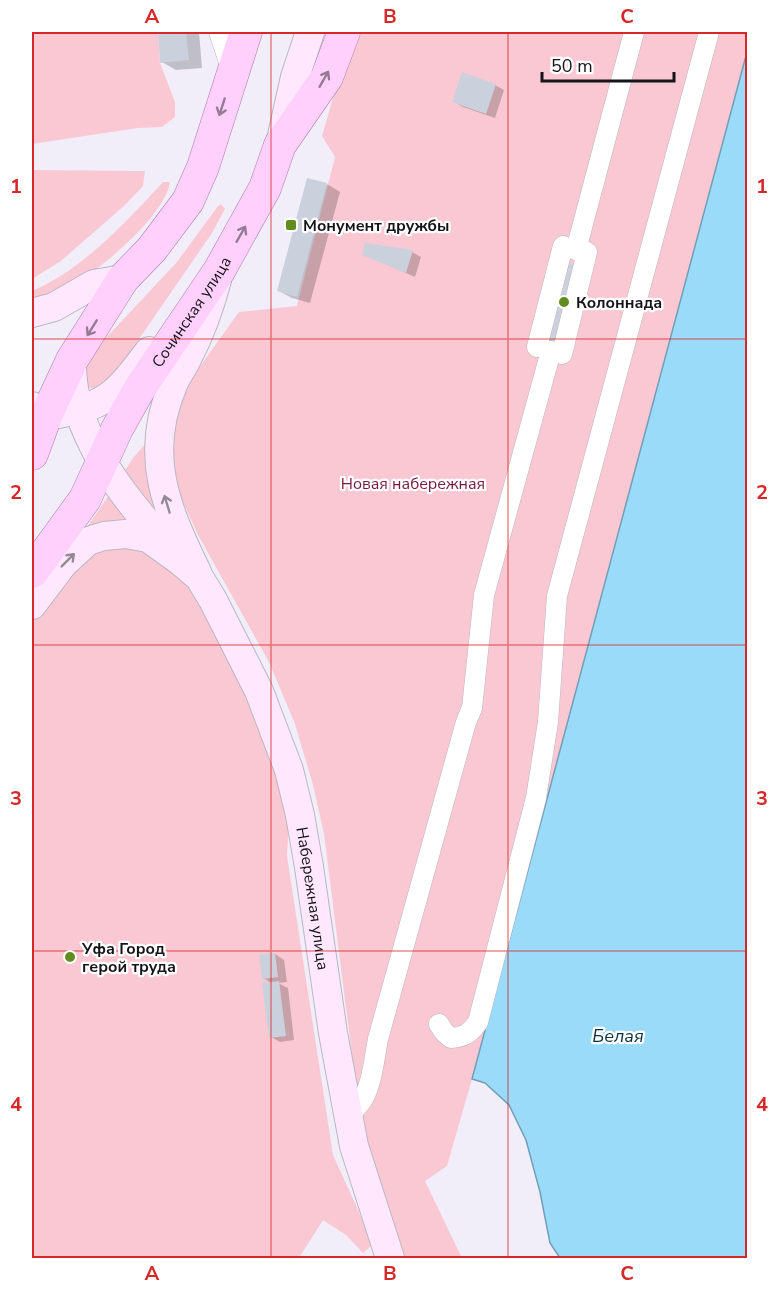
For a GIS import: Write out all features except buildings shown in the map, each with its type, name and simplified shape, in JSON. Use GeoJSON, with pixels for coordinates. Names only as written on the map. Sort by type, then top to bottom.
{"type":"FeatureCollection","features":[{"type":"Feature","properties":{"kind":"main road"},"geometry":{"type":"LineString","coordinates":[[32,454],[39,411],[72,370],[123,279],[152,249],[188,201],[203,167],[246,32]]}},
{"type":"Feature","properties":{"kind":"main road"},"geometry":{"type":"LineString","coordinates":[[280,145],[327,76],[344,32]]}},
{"type":"Feature","properties":{"kind":"main road","name":"Сочинская улица"},"geometry":{"type":"LineString","coordinates":[[32,572],[85,499],[97,452],[117,429],[140,387],[219,271],[266,188],[280,145]]}},
{"type":"Feature","properties":{"kind":"street"},"geometry":{"type":"LineString","coordinates":[[219,32],[233,74]]}},
{"type":"Feature","properties":{"kind":"street","name":"Сочинская улица"},"geometry":{"type":"LineString","coordinates":[[280,145],[295,77],[310,32]]}},
{"type":"Feature","properties":{"kind":"street"},"geometry":{"type":"LineString","coordinates":[[347,1114],[357,1109],[368,1085],[381,1028],[466,722],[472,708],[486,587],[634,32]]}},
{"type":"Feature","properties":{"kind":"street"},"geometry":{"type":"LineString","coordinates":[[439,1024],[451,1038],[461,1037],[471,1032],[478,1022],[536,798],[548,722],[557,596],[709,32]]}},
{"type":"Feature","properties":{"kind":"street"},"geometry":{"type":"LineString","coordinates":[[550,350],[576,249]]}},
{"type":"Feature","properties":{"kind":"street"},"geometry":{"type":"LineString","coordinates":[[190,569],[166,502],[159,454],[163,413],[174,383],[208,315],[219,271]]}},
{"type":"Feature","properties":{"kind":"street"},"geometry":{"type":"LineString","coordinates":[[32,313],[54,307],[94,284],[123,279]]}},
{"type":"Feature","properties":{"kind":"street"},"geometry":{"type":"LineString","coordinates":[[39,411],[79,411],[108,398],[129,379],[165,333],[183,324]]}},
{"type":"Feature","properties":{"kind":"street"},"geometry":{"type":"LineString","coordinates":[[72,370],[77,391],[88,398],[108,398]]}},
{"type":"Feature","properties":{"kind":"street"},"geometry":{"type":"LineString","coordinates":[[72,370],[79,411],[97,452]]}},
{"type":"Feature","properties":{"kind":"street"},"geometry":{"type":"LineString","coordinates":[[39,411],[65,418],[97,452],[150,526],[190,569]]}},
{"type":"Feature","properties":{"kind":"street"},"geometry":{"type":"LineString","coordinates":[[32,605],[63,564],[88,541],[104,536],[126,534],[147,538],[190,569]]}},
{"type":"Feature","properties":{"kind":"street","name":"Набережная улица"},"geometry":{"type":"LineString","coordinates":[[190,569],[227,626],[259,692],[289,770],[300,814],[309,867],[347,1114],[368,1193],[390,1258]]}},
{"type":"Feature","properties":{"kind":"green space"},"geometry":{"type":"Polygon","coordinates":[[[32,32],[158,32],[160,63],[175,102],[175,117],[162,127],[138,128],[32,144],[32,32]]]}},
{"type":"Feature","properties":{"kind":"green space","name":"Новая набережная"},"geometry":{"type":"Polygon","coordinates":[[[360,32],[747,32],[747,52],[472,1079],[447,1166],[425,1181],[462,1258],[402,1258],[368,1150],[353,1063],[324,834],[313,785],[295,724],[269,662],[198,535],[183,502],[172,468],[171,436],[183,390],[239,312],[297,306],[335,157],[322,136],[335,91],[360,32]]]}},
{"type":"Feature","properties":{"kind":"green space"},"geometry":{"type":"Polygon","coordinates":[[[32,170],[145,171],[143,186],[125,205],[61,261],[32,279],[32,170]]]}},
{"type":"Feature","properties":{"kind":"green space"},"geometry":{"type":"Polygon","coordinates":[[[163,182],[170,182],[166,195],[157,209],[146,224],[118,252],[78,282],[32,304],[32,291],[86,258],[118,229],[163,182]]]}},
{"type":"Feature","properties":{"kind":"green space"},"geometry":{"type":"Polygon","coordinates":[[[221,204],[225,209],[212,233],[119,368],[97,389],[90,388],[81,379],[89,356],[177,262],[221,204]]]}},
{"type":"Feature","properties":{"kind":"green space"},"geometry":{"type":"Polygon","coordinates":[[[147,442],[173,539],[122,475],[147,442]]]}},
{"type":"Feature","properties":{"kind":"green space"},"geometry":{"type":"Polygon","coordinates":[[[113,489],[145,528],[83,533],[113,489]]]}},
{"type":"Feature","properties":{"kind":"green space"},"geometry":{"type":"Polygon","coordinates":[[[141,544],[184,577],[255,704],[289,816],[287,856],[333,1155],[372,1245],[363,1253],[346,1235],[323,1220],[299,1258],[38,1258],[32,1255],[32,612],[86,552],[141,544]]]}},
{"type":"Feature","properties":{"kind":"water","name":"Белая"},"geometry":{"type":"Polygon","coordinates":[[[747,52],[747,1258],[560,1258],[550,1243],[540,1192],[526,1140],[509,1105],[485,1083],[472,1079],[747,52]]]}},
{"type":"Feature","properties":{"kind":"place","name":"Монумент дружбы"},"geometry":{"type":"Point","coordinates":[291,225]}},
{"type":"Feature","properties":{"kind":"place","name":"Колоннада"},"geometry":{"type":"Point","coordinates":[564,302]}},
{"type":"Feature","properties":{"kind":"place","name":"Уфа Город герой труда"},"geometry":{"type":"Point","coordinates":[70,957]}}]}
